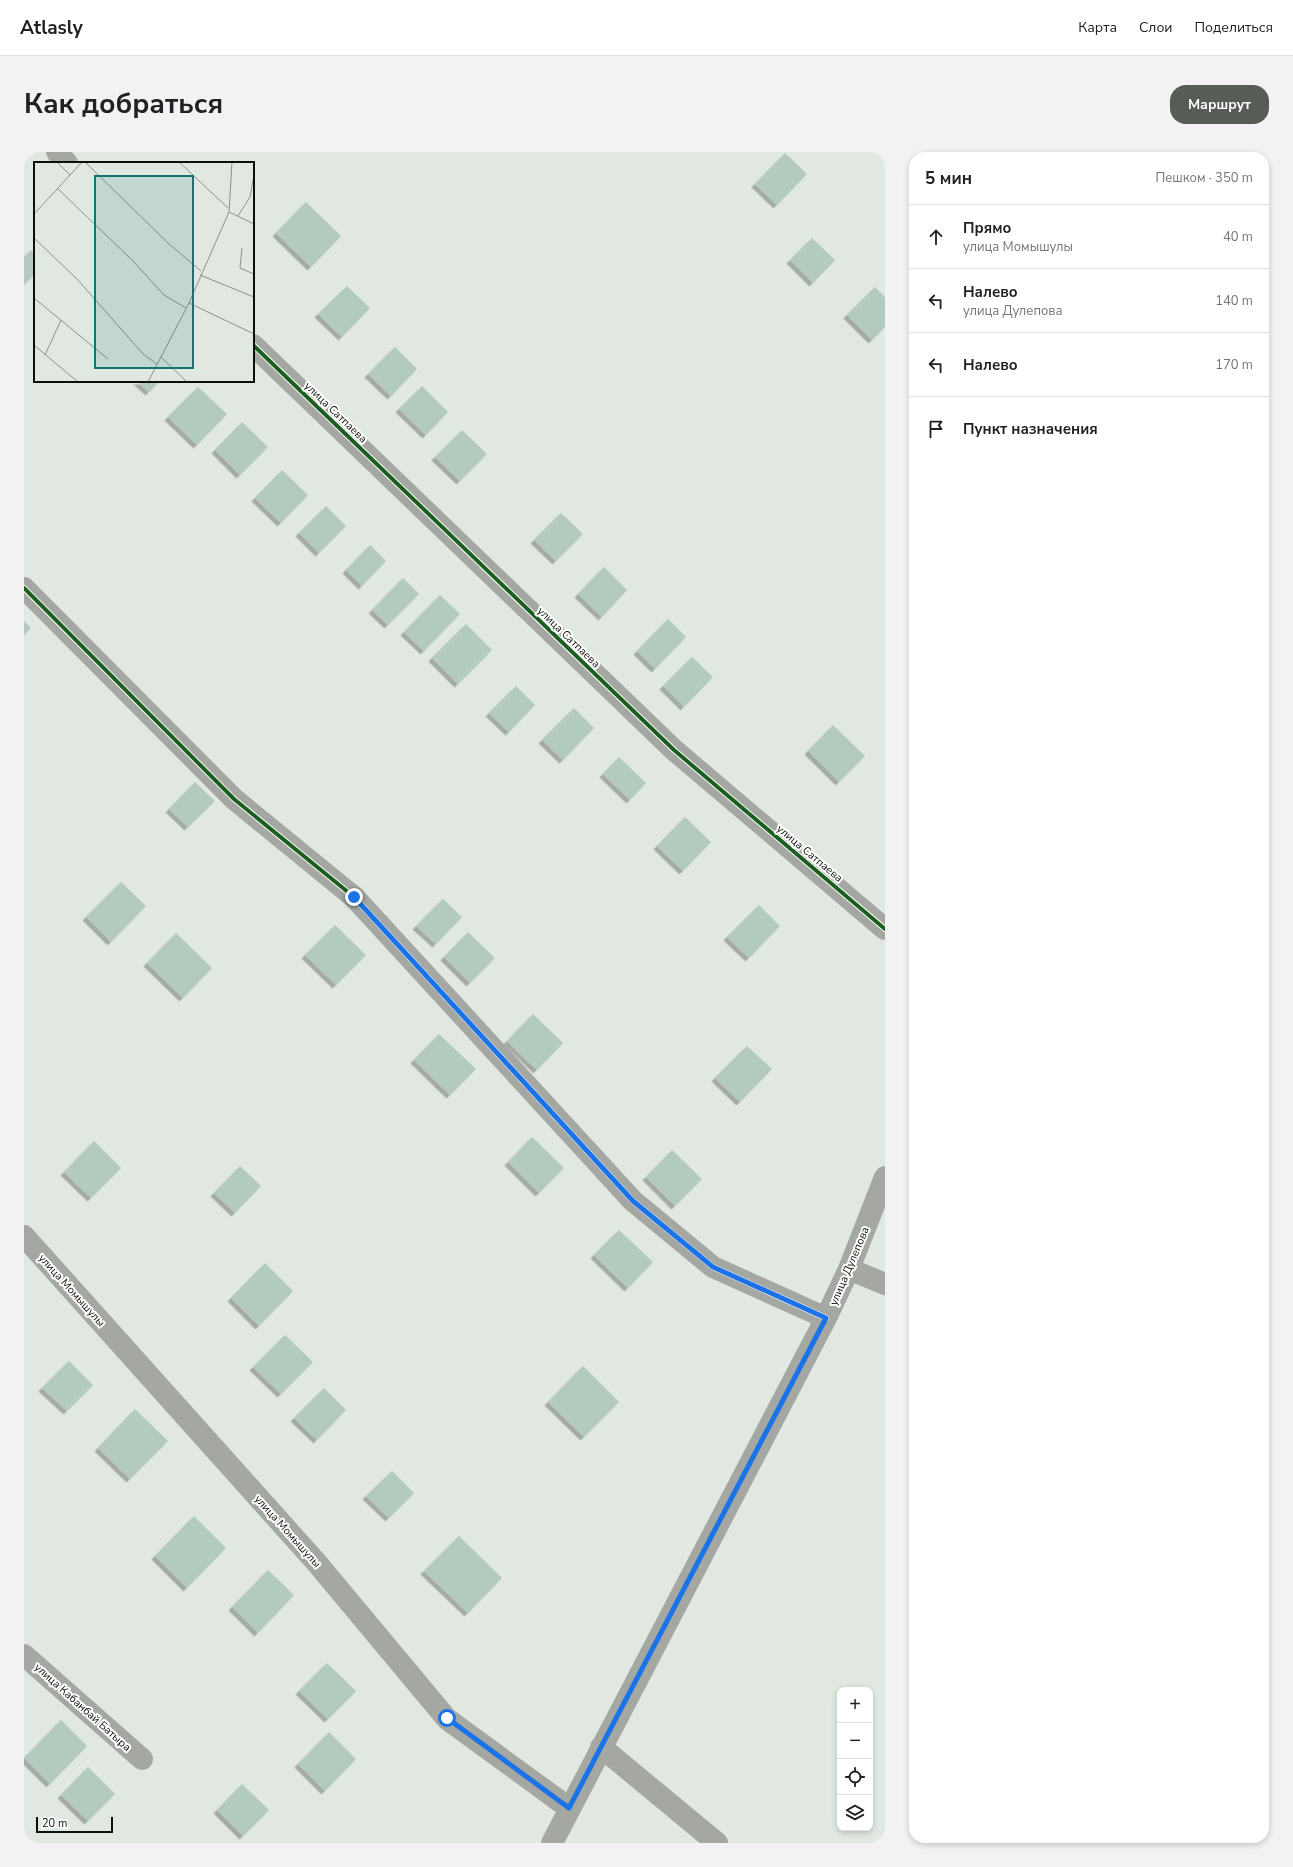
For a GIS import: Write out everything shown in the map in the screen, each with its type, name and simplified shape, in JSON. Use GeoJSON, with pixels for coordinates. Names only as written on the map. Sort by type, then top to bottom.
{"type":"FeatureCollection","features":[{"type":"Feature","properties":{"kind":"street"},"geometry":{"type":"LineString","coordinates":[[57,152],[67,162]]}},
{"type":"Feature","properties":{"kind":"street","name":"улица Сатпаева"},"geometry":{"type":"LineString","coordinates":[[254,346],[674,750],[885,929]]}},
{"type":"Feature","properties":{"kind":"street"},"geometry":{"type":"LineString","coordinates":[[24,588],[234,799],[354,897],[633,1201],[713,1267],[826,1318]]}},
{"type":"Feature","properties":{"kind":"street","name":"улица Дулепова"},"geometry":{"type":"LineString","coordinates":[[552,1843],[826,1318],[849,1269],[885,1177]]}},
{"type":"Feature","properties":{"kind":"street","name":"улица Момышулы"},"geometry":{"type":"LineString","coordinates":[[24,1236],[316,1562],[447,1718],[569,1808]]}},
{"type":"Feature","properties":{"kind":"street"},"geometry":{"type":"LineString","coordinates":[[849,1269],[885,1284]]}},
{"type":"Feature","properties":{"kind":"street","name":"улица Кабанбай Батыра"},"geometry":{"type":"LineString","coordinates":[[24,1655],[142,1759]]}},
{"type":"Feature","properties":{"kind":"street"},"geometry":{"type":"LineString","coordinates":[[601,1747],[717,1843]]}},
{"type":"Feature","properties":{"kind":"building"},"geometry":{"type":"Polygon","coordinates":[[[785,153],[807,174],[777,205],[755,184],[785,153]]]}},
{"type":"Feature","properties":{"kind":"building"},"geometry":{"type":"Polygon","coordinates":[[[306,202],[341,236],[311,267],[276,233],[306,202]]]}},
{"type":"Feature","properties":{"kind":"building"},"geometry":{"type":"Polygon","coordinates":[[[812,238],[835,260],[813,283],[790,260],[812,238]]]}},
{"type":"Feature","properties":{"kind":"building"},"geometry":{"type":"Polygon","coordinates":[[[31,250],[34,254],[34,275],[24,285],[24,257],[31,250]]]}},
{"type":"Feature","properties":{"kind":"building"},"geometry":{"type":"Polygon","coordinates":[[[347,286],[370,308],[342,337],[318,314],[347,286]]]}},
{"type":"Feature","properties":{"kind":"building"},"geometry":{"type":"Polygon","coordinates":[[[875,287],[885,297],[885,327],[872,340],[847,315],[875,287]]]}},
{"type":"Feature","properties":{"kind":"building"},"geometry":{"type":"Polygon","coordinates":[[[395,347],[417,369],[391,396],[368,374],[395,347]]]}},
{"type":"Feature","properties":{"kind":"building"},"geometry":{"type":"Polygon","coordinates":[[[138,382],[159,382],[149,392],[138,382]]]}},
{"type":"Feature","properties":{"kind":"building"},"geometry":{"type":"Polygon","coordinates":[[[422,386],[448,412],[426,435],[399,409],[422,386]]]}},
{"type":"Feature","properties":{"kind":"building"},"geometry":{"type":"Polygon","coordinates":[[[198,387],[227,414],[197,445],[168,417],[198,387]]]}},
{"type":"Feature","properties":{"kind":"building"},"geometry":{"type":"Polygon","coordinates":[[[242,422],[268,447],[240,475],[215,450],[242,422]]]}},
{"type":"Feature","properties":{"kind":"building"},"geometry":{"type":"Polygon","coordinates":[[[462,430],[487,454],[460,481],[435,457],[462,430]]]}},
{"type":"Feature","properties":{"kind":"building"},"geometry":{"type":"Polygon","coordinates":[[[282,470],[308,495],[281,523],[255,498],[282,470]]]}},
{"type":"Feature","properties":{"kind":"building"},"geometry":{"type":"Polygon","coordinates":[[[326,506],[346,526],[319,553],[299,533],[326,506]]]}},
{"type":"Feature","properties":{"kind":"building"},"geometry":{"type":"Polygon","coordinates":[[[561,513],[583,534],[556,561],[534,540],[561,513]]]}},
{"type":"Feature","properties":{"kind":"building"},"geometry":{"type":"Polygon","coordinates":[[[370,545],[386,561],[362,586],[346,570],[370,545]]]}},
{"type":"Feature","properties":{"kind":"building"},"geometry":{"type":"Polygon","coordinates":[[[604,567],[627,590],[602,617],[578,594],[604,567]]]}},
{"type":"Feature","properties":{"kind":"building"},"geometry":{"type":"Polygon","coordinates":[[[403,578],[419,594],[388,625],[372,610],[403,578]]]}},
{"type":"Feature","properties":{"kind":"building"},"geometry":{"type":"Polygon","coordinates":[[[440,595],[460,614],[424,651],[404,632],[440,595]]]}},
{"type":"Feature","properties":{"kind":"building"},"geometry":{"type":"Polygon","coordinates":[[[668,619],[686,637],[655,669],[637,651],[668,619]]]}},
{"type":"Feature","properties":{"kind":"building"},"geometry":{"type":"Polygon","coordinates":[[[24,621],[31,628],[24,635],[24,621]]]}},
{"type":"Feature","properties":{"kind":"building"},"geometry":{"type":"Polygon","coordinates":[[[466,624],[492,650],[458,684],[432,658],[466,624]]]}},
{"type":"Feature","properties":{"kind":"building"},"geometry":{"type":"Polygon","coordinates":[[[692,657],[713,677],[684,707],[663,686],[692,657]]]}},
{"type":"Feature","properties":{"kind":"building"},"geometry":{"type":"Polygon","coordinates":[[[516,686],[535,705],[509,732],[489,713],[516,686]]]}},
{"type":"Feature","properties":{"kind":"building"},"geometry":{"type":"Polygon","coordinates":[[[574,708],[594,728],[563,760],[542,740],[574,708]]]}},
{"type":"Feature","properties":{"kind":"building"},"geometry":{"type":"Polygon","coordinates":[[[833,725],[865,756],[839,782],[808,751],[833,725]]]}},
{"type":"Feature","properties":{"kind":"building"},"geometry":{"type":"Polygon","coordinates":[[[619,757],[646,783],[630,800],[603,774],[619,757]]]}},
{"type":"Feature","properties":{"kind":"building"},"geometry":{"type":"Polygon","coordinates":[[[195,782],[215,801],[188,827],[169,809],[195,782]]]}},
{"type":"Feature","properties":{"kind":"building"},"geometry":{"type":"Polygon","coordinates":[[[685,817],[711,842],[683,871],[657,846],[685,817]]]}},
{"type":"Feature","properties":{"kind":"building"},"geometry":{"type":"Polygon","coordinates":[[[121,882],[146,906],[111,942],[86,917],[121,882]]]}},
{"type":"Feature","properties":{"kind":"building"},"geometry":{"type":"Polygon","coordinates":[[[443,899],[462,917],[436,944],[416,926],[443,899]]]}},
{"type":"Feature","properties":{"kind":"building"},"geometry":{"type":"Polygon","coordinates":[[[759,905],[780,926],[749,958],[727,937],[759,905]]]}},
{"type":"Feature","properties":{"kind":"building"},"geometry":{"type":"Polygon","coordinates":[[[335,925],[366,955],[336,985],[305,955],[335,925]]]}},
{"type":"Feature","properties":{"kind":"building"},"geometry":{"type":"Polygon","coordinates":[[[468,932],[495,958],[470,983],[444,957],[468,932]]]}},
{"type":"Feature","properties":{"kind":"building"},"geometry":{"type":"Polygon","coordinates":[[[176,933],[212,968],[183,998],[147,963],[176,933]]]}},
{"type":"Feature","properties":{"kind":"building"},"geometry":{"type":"Polygon","coordinates":[[[533,1014],[563,1043],[537,1070],[507,1041],[533,1014]]]}},
{"type":"Feature","properties":{"kind":"building"},"geometry":{"type":"Polygon","coordinates":[[[439,1034],[476,1069],[450,1095],[414,1060],[439,1034]]]}},
{"type":"Feature","properties":{"kind":"building"},"geometry":{"type":"Polygon","coordinates":[[[747,1046],[772,1069],[740,1102],[715,1078],[747,1046]]]}},
{"type":"Feature","properties":{"kind":"building"},"geometry":{"type":"Polygon","coordinates":[[[532,1137],[564,1168],[539,1193],[508,1162],[532,1137]]]}},
{"type":"Feature","properties":{"kind":"building"},"geometry":{"type":"Polygon","coordinates":[[[94,1141],[121,1168],[91,1198],[64,1172],[94,1141]]]}},
{"type":"Feature","properties":{"kind":"building"},"geometry":{"type":"Polygon","coordinates":[[[672,1150],[702,1179],[675,1206],[646,1177],[672,1150]]]}},
{"type":"Feature","properties":{"kind":"building"},"geometry":{"type":"Polygon","coordinates":[[[240,1166],[261,1186],[235,1213],[214,1193],[240,1166]]]}},
{"type":"Feature","properties":{"kind":"building"},"geometry":{"type":"Polygon","coordinates":[[[619,1230],[653,1262],[628,1288],[594,1255],[619,1230]]]}},
{"type":"Feature","properties":{"kind":"building"},"geometry":{"type":"Polygon","coordinates":[[[265,1263],[293,1291],[259,1326],[231,1298],[265,1263]]]}},
{"type":"Feature","properties":{"kind":"building"},"geometry":{"type":"Polygon","coordinates":[[[285,1335],[313,1362],[281,1394],[253,1367],[285,1335]]]}},
{"type":"Feature","properties":{"kind":"building"},"geometry":{"type":"Polygon","coordinates":[[[69,1361],[93,1385],[67,1411],[42,1388],[69,1361]]]}},
{"type":"Feature","properties":{"kind":"building"},"geometry":{"type":"Polygon","coordinates":[[[583,1366],[619,1402],[584,1437],[548,1402],[583,1366]]]}},
{"type":"Feature","properties":{"kind":"building"},"geometry":{"type":"Polygon","coordinates":[[[324,1388],[346,1410],[317,1440],[294,1418],[324,1388]]]}},
{"type":"Feature","properties":{"kind":"building"},"geometry":{"type":"Polygon","coordinates":[[[135,1409],[168,1441],[130,1479],[98,1448],[135,1409]]]}},
{"type":"Feature","properties":{"kind":"building"},"geometry":{"type":"Polygon","coordinates":[[[392,1471],[414,1493],[389,1518],[366,1496],[392,1471]]]}},
{"type":"Feature","properties":{"kind":"building"},"geometry":{"type":"Polygon","coordinates":[[[194,1516],[226,1548],[187,1588],[155,1556],[194,1516]]]}},
{"type":"Feature","properties":{"kind":"building"},"geometry":{"type":"Polygon","coordinates":[[[459,1536],[502,1578],[468,1613],[424,1571],[459,1536]]]}},
{"type":"Feature","properties":{"kind":"building"},"geometry":{"type":"Polygon","coordinates":[[[268,1570],[294,1595],[258,1633],[232,1607],[268,1570]]]}},
{"type":"Feature","properties":{"kind":"building"},"geometry":{"type":"Polygon","coordinates":[[[327,1663],[356,1691],[328,1719],[299,1691],[327,1663]]]}},
{"type":"Feature","properties":{"kind":"building"},"geometry":{"type":"Polygon","coordinates":[[[61,1720],[87,1746],[50,1784],[24,1758],[61,1720]]]}},
{"type":"Feature","properties":{"kind":"building"},"geometry":{"type":"Polygon","coordinates":[[[329,1732],[356,1759],[325,1791],[298,1764],[329,1732]]]}},
{"type":"Feature","properties":{"kind":"building"},"geometry":{"type":"Polygon","coordinates":[[[88,1767],[115,1794],[88,1821],[61,1795],[88,1767]]]}},
{"type":"Feature","properties":{"kind":"building"},"geometry":{"type":"Polygon","coordinates":[[[242,1784],[269,1810],[243,1836],[217,1810],[242,1784]]]}},
{"type":"Feature","properties":{"kind":"cycle path"},"geometry":{"type":"LineString","coordinates":[[254,346],[674,750],[885,929]]}},
{"type":"Feature","properties":{"kind":"cycle path"},"geometry":{"type":"LineString","coordinates":[[24,588],[234,799],[354,897],[633,1201],[713,1267],[826,1318]]}},
{"type":"Feature","properties":{"kind":"route"},"geometry":{"type":"LineString","coordinates":[[354,897],[633,1201],[713,1267],[826,1318],[569,1808],[447,1718]]}}]}
